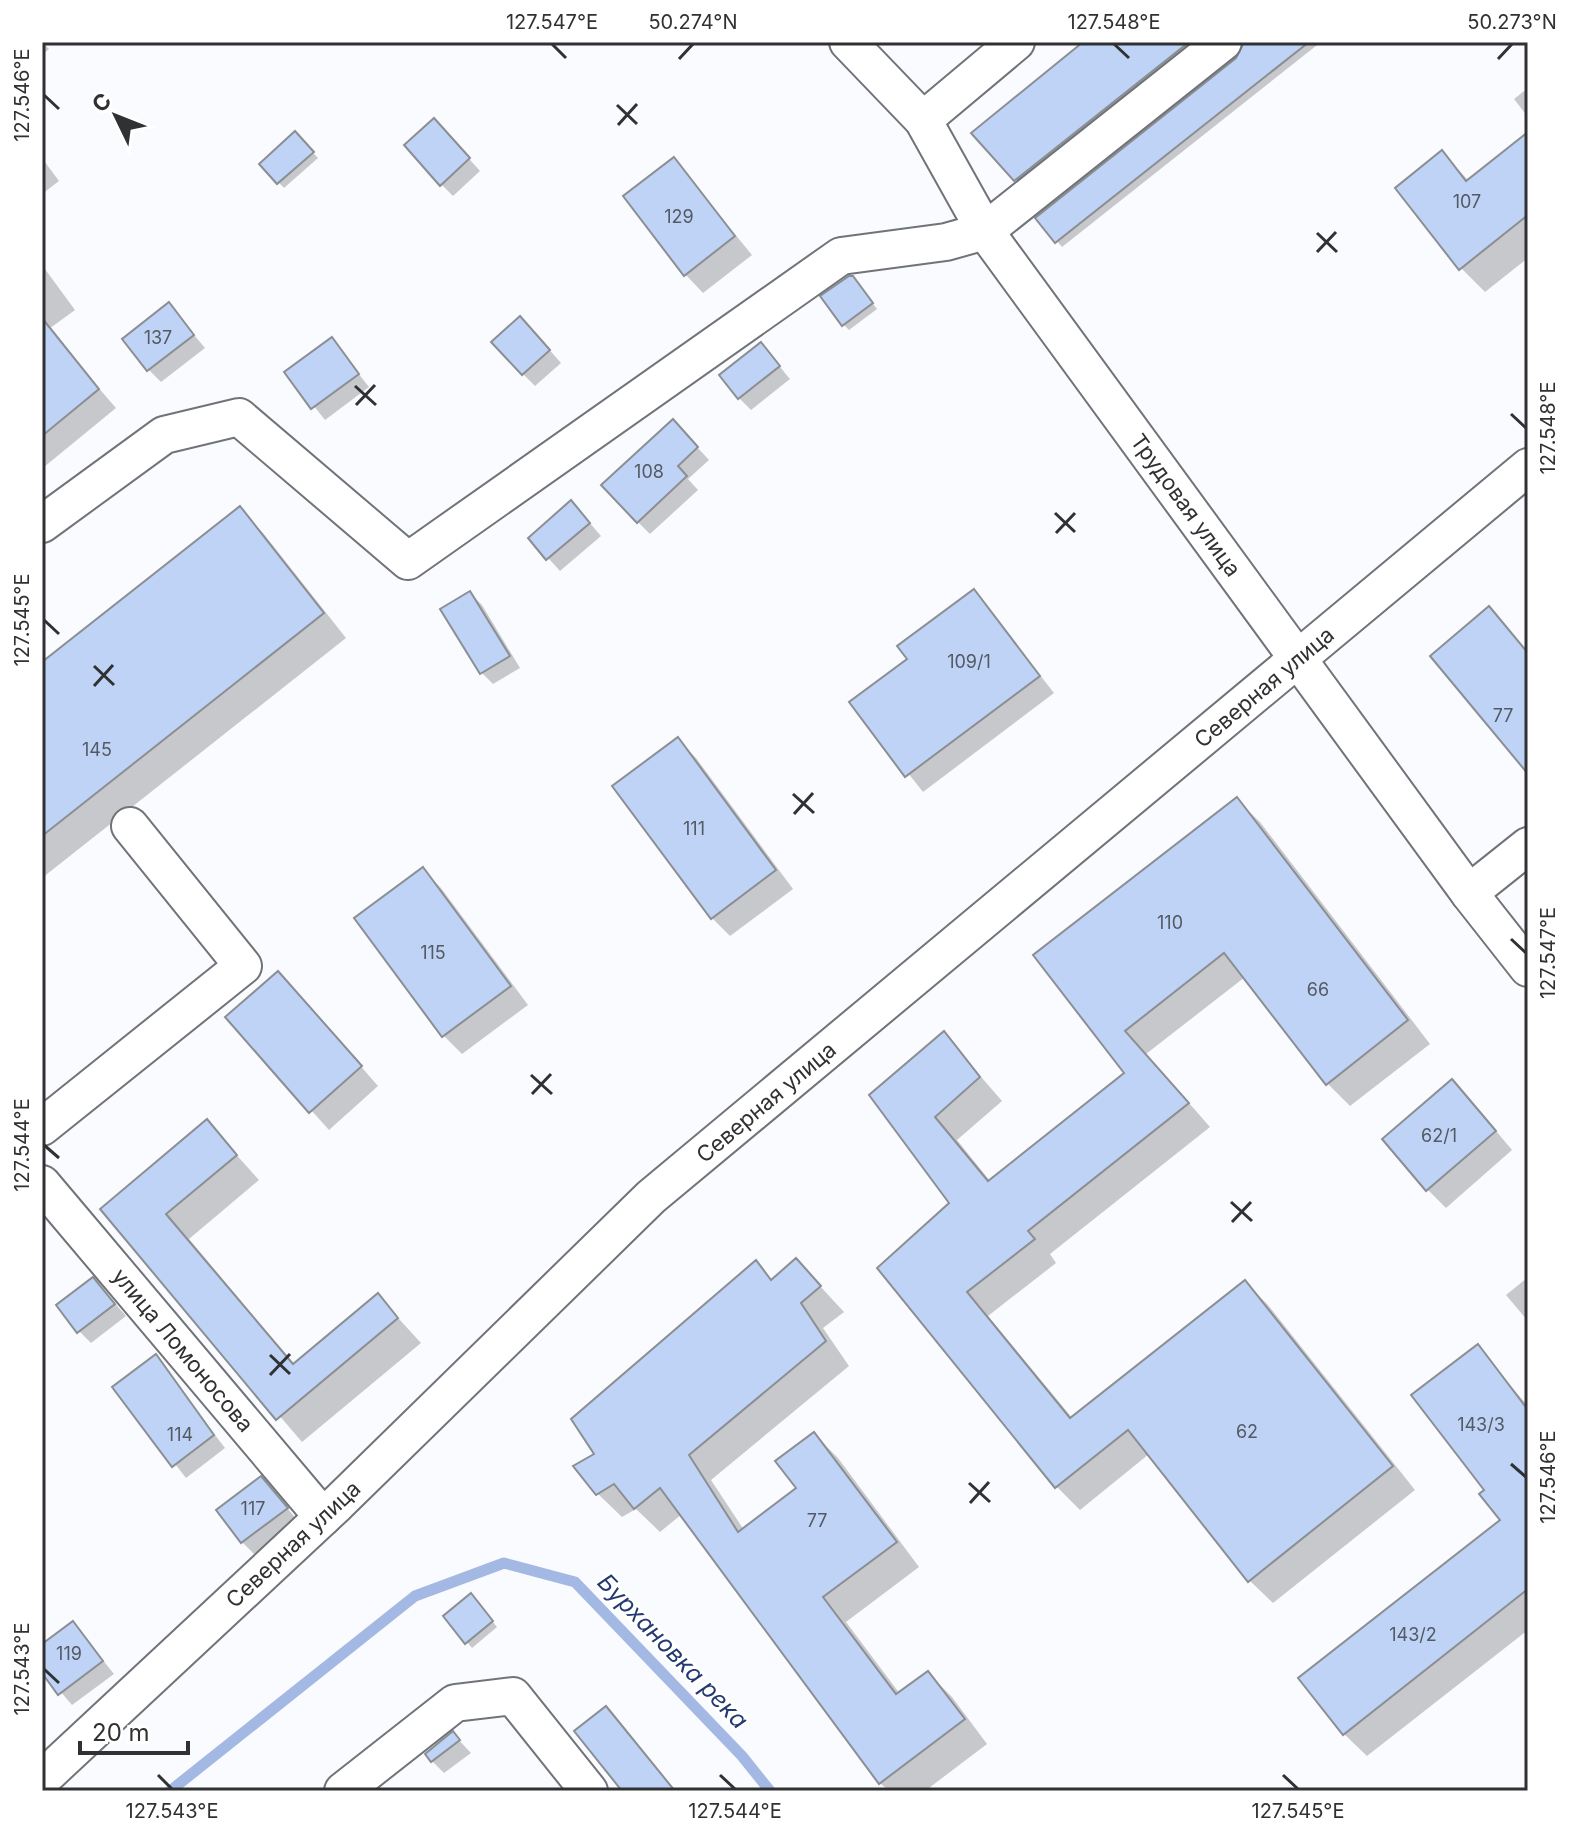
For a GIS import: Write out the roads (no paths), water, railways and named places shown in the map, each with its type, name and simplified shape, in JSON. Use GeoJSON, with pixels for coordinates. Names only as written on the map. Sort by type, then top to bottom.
{"type":"FeatureCollection","features":[{"type":"Feature","properties":{"kind":"street","name":"Трудовая улица"},"geometry":{"type":"LineString","coordinates":[[848,42],[923,120],[985,231],[1469,893],[1528,968]]}},
{"type":"Feature","properties":{"kind":"street"},"geometry":{"type":"LineString","coordinates":[[923,120],[1016,42]]}},
{"type":"Feature","properties":{"kind":"street"},"geometry":{"type":"LineString","coordinates":[[42,524],[164,435],[239,417],[408,561],[841,256],[946,242],[985,231],[1223,42]]}},
{"type":"Feature","properties":{"kind":"street","name":"Северная улица"},"geometry":{"type":"LineString","coordinates":[[42,1779],[323,1517],[651,1197],[1528,467]]}},
{"type":"Feature","properties":{"kind":"street"},"geometry":{"type":"LineString","coordinates":[[42,1127],[243,966],[130,826]]}},
{"type":"Feature","properties":{"kind":"street"},"geometry":{"type":"LineString","coordinates":[[1469,893],[1528,846]]}},
{"type":"Feature","properties":{"kind":"street","name":"улица Ломоносова"},"geometry":{"type":"LineString","coordinates":[[42,1184],[323,1517]]}},
{"type":"Feature","properties":{"kind":"street"},"geometry":{"type":"LineString","coordinates":[[343,1791],[455,1703],[513,1696],[589,1791]]}},
{"type":"Feature","properties":{"kind":"waterway","name":"Бурхановка река"},"geometry":{"type":"LineString","coordinates":[[170,1791],[415,1596],[504,1563],[575,1582],[742,1756],[770,1791]]}}]}
